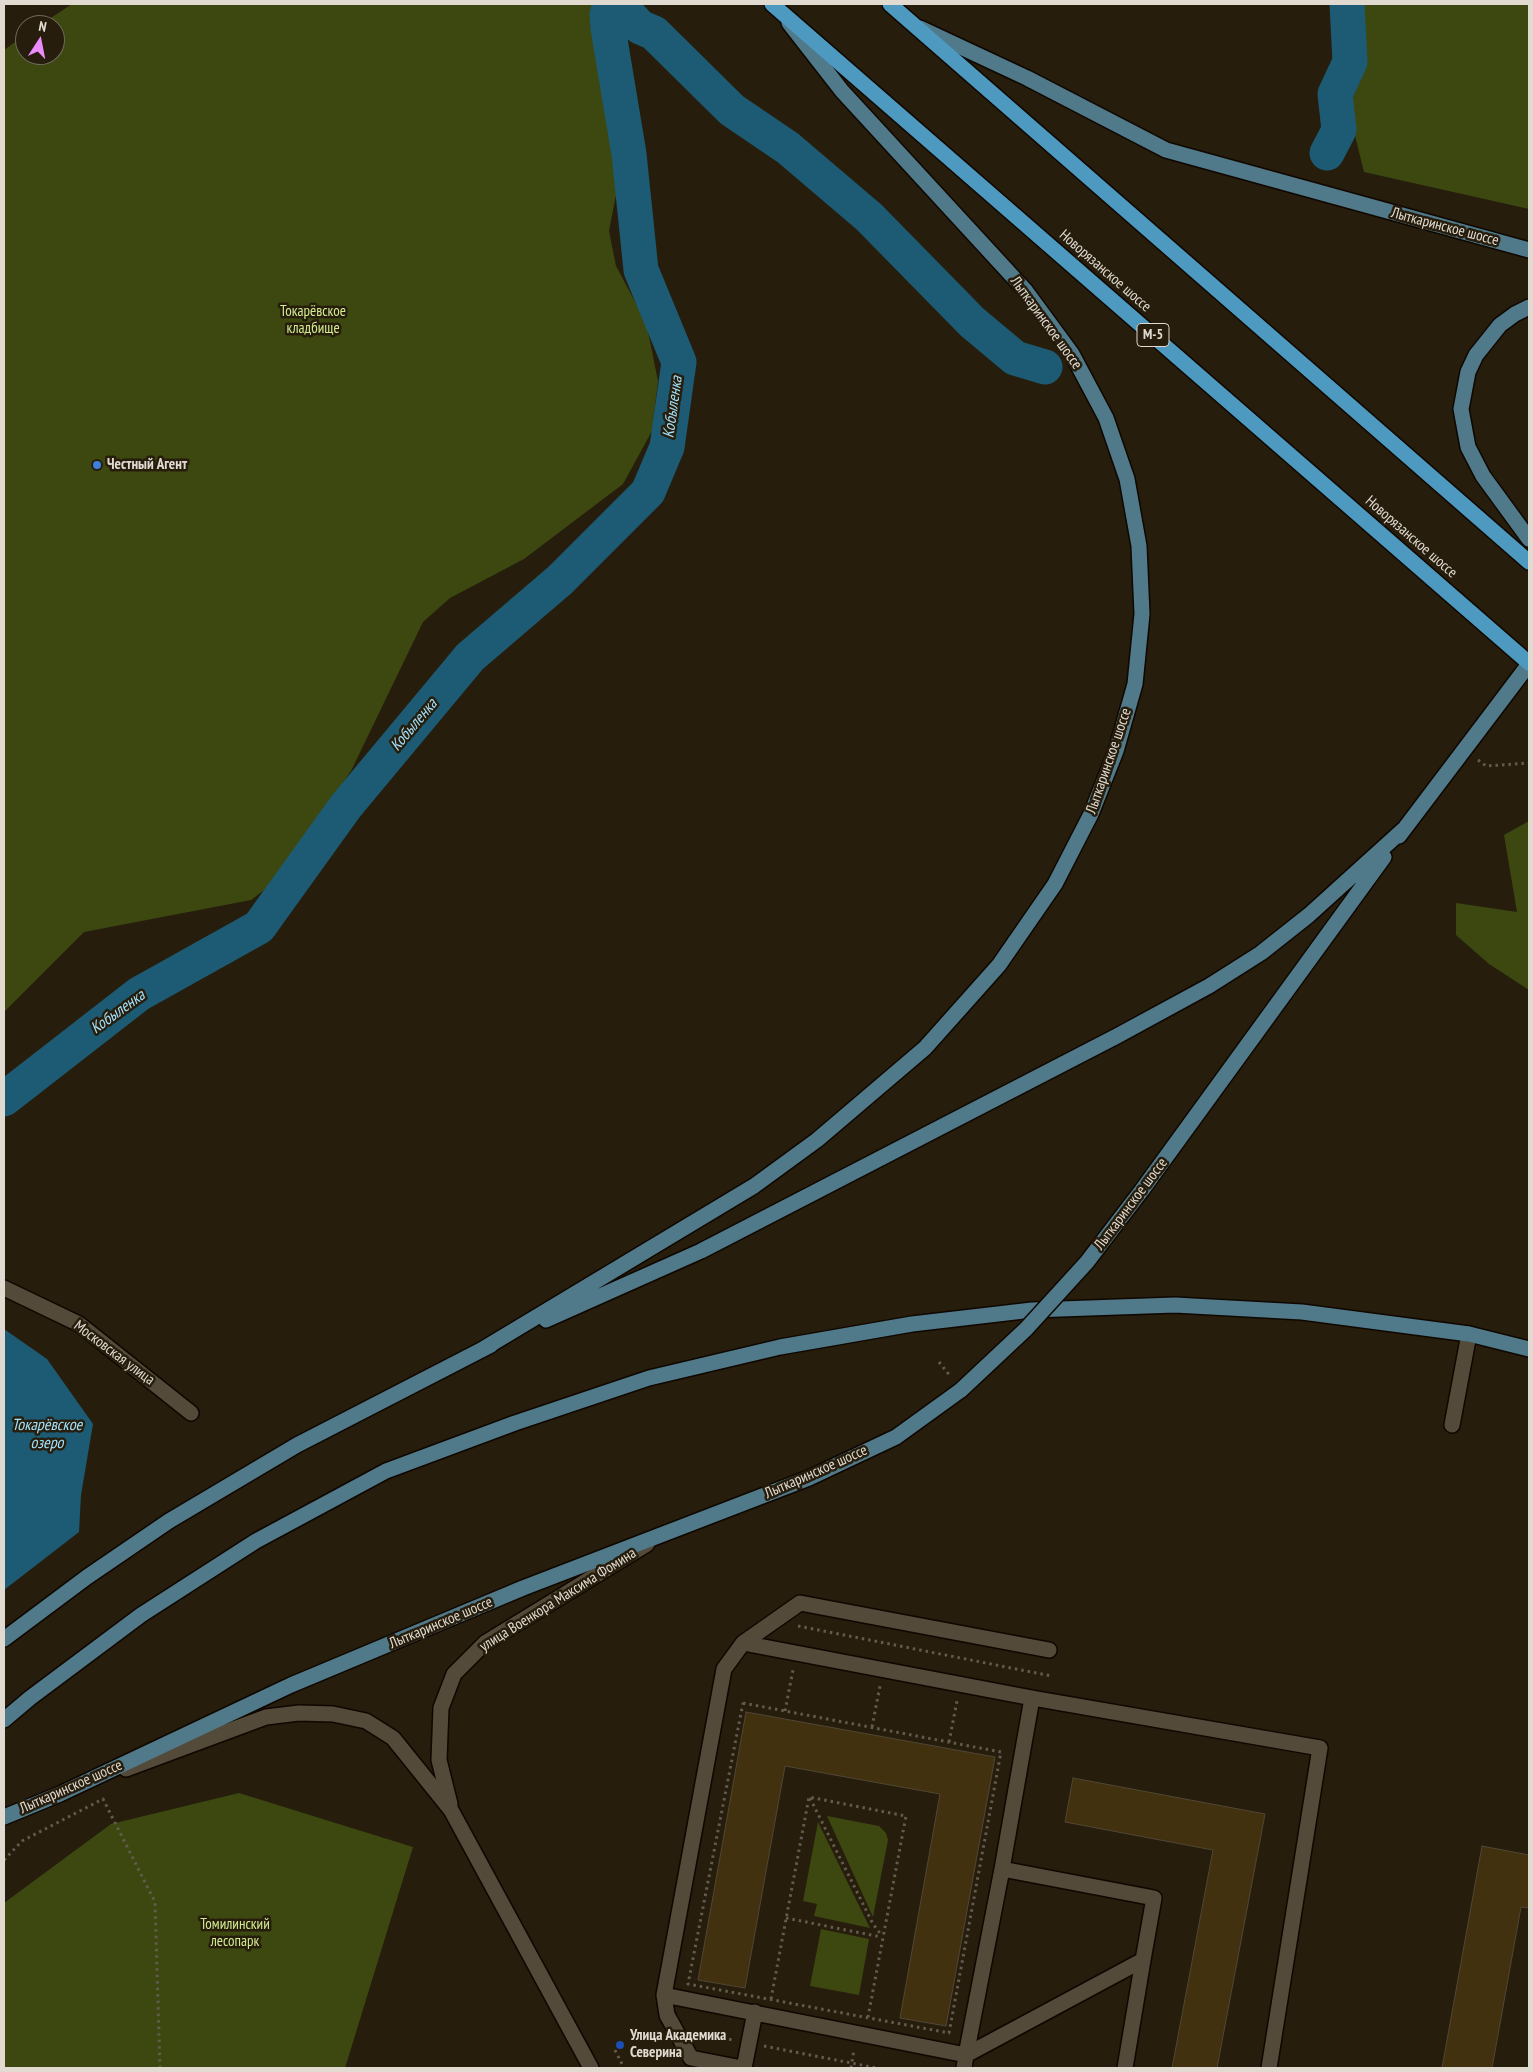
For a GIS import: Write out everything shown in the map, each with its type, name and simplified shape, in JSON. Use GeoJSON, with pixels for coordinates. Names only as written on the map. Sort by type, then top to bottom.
{"type":"FeatureCollection","features":[{"type":"Feature","properties":{"kind":"highway"},"geometry":{"type":"LineString","coordinates":[[890,4],[1529,562]]}},
{"type":"Feature","properties":{"kind":"highway","name":"Новорязанское шоссе"},"geometry":{"type":"LineString","coordinates":[[774,6],[1529,663]]}},
{"type":"Feature","properties":{"kind":"main road","name":"Лыткаринское шоссе"},"geometry":{"type":"LineString","coordinates":[[483,1349],[754,1186],[817,1140],[925,1048],[999,965],[1055,884],[1091,814],[1116,751],[1135,684],[1142,614],[1139,546],[1129,489],[1106,418],[1072,354],[1025,290],[842,91],[774,6]]}},
{"type":"Feature","properties":{"kind":"main road","name":"Лыткаринское шоссе"},"geometry":{"type":"LineString","coordinates":[[916,26],[1027,78],[1166,150],[1529,250]]}},
{"type":"Feature","properties":{"kind":"main road"},"geometry":{"type":"LineString","coordinates":[[1529,307],[1500,325],[1476,354],[1468,372],[1461,409],[1468,447],[1483,476],[1529,539]]}},
{"type":"Feature","properties":{"kind":"main road","name":"Лыткаринское шоссе"},"geometry":{"type":"LineString","coordinates":[[4,1817],[60,1794],[291,1685],[523,1588],[809,1478],[896,1437],[961,1390],[1026,1329],[1087,1262],[1142,1190],[1404,829],[1465,751],[1529,663]]}},
{"type":"Feature","properties":{"kind":"main road","name":"Лыткаринское шоссе"},"geometry":{"type":"LineString","coordinates":[[4,1639],[87,1577],[169,1521],[297,1444],[483,1349],[701,1252],[1117,1036],[1209,986],[1261,953],[1309,916],[1404,829]]}},
{"type":"Feature","properties":{"kind":"main road"},"geometry":{"type":"LineString","coordinates":[[4,1720],[30,1698],[174,1594],[256,1541],[386,1471],[515,1423],[649,1378],[780,1347],[912,1324],[1032,1310],[1175,1305],[1302,1312],[1469,1334],[1529,1349]]}},
{"type":"Feature","properties":{"kind":"street","name":"Московская улица"},"geometry":{"type":"LineString","coordinates":[[4,1288],[79,1324],[191,1413]]}},
{"type":"Feature","properties":{"kind":"street"},"geometry":{"type":"LineString","coordinates":[[1452,1425],[1469,1334]]}},
{"type":"Feature","properties":{"kind":"street","name":"улица Военкора Максима Фомина"},"geometry":{"type":"LineString","coordinates":[[451,1810],[439,1760],[441,1708],[454,1674],[485,1643],[658,1536]]}},
{"type":"Feature","properties":{"kind":"street"},"geometry":{"type":"LineString","coordinates":[[755,2012],[743,2068],[691,2058],[667,2016],[664,1995],[724,1669],[743,1642],[800,1603],[1049,1650]]}},
{"type":"Feature","properties":{"kind":"street"},"geometry":{"type":"LineString","coordinates":[[743,1642],[1032,1698],[1320,1748],[1269,2068]]}},
{"type":"Feature","properties":{"kind":"street"},"geometry":{"type":"LineString","coordinates":[[965,2062],[1032,1698]]}},
{"type":"Feature","properties":{"kind":"street","name":"улица Военкора Максима Фомина"},"geometry":{"type":"LineString","coordinates":[[60,1794],[266,1717],[299,1713],[333,1714],[366,1721],[393,1738],[451,1810],[591,2068]]}},
{"type":"Feature","properties":{"kind":"street"},"geometry":{"type":"LineString","coordinates":[[1002,1869],[1154,1898],[1125,2068]]}},
{"type":"Feature","properties":{"kind":"street"},"geometry":{"type":"LineString","coordinates":[[664,1995],[864,2034],[965,2062],[1143,1960]]}},
{"type":"Feature","properties":{"kind":"path"},"geometry":{"type":"LineString","coordinates":[[1465,751],[1486,766],[1529,763]]}},
{"type":"Feature","properties":{"kind":"path"},"geometry":{"type":"LineString","coordinates":[[773,1622],[1052,1676]]}},
{"type":"Feature","properties":{"kind":"path"},"geometry":{"type":"LineString","coordinates":[[743,1703],[1001,1752],[949,2034],[771,2000],[688,1984],[743,1703]]}},
{"type":"Feature","properties":{"kind":"path"},"geometry":{"type":"LineString","coordinates":[[764,2054],[771,2016],[771,2000],[809,1798]]}},
{"type":"Feature","properties":{"kind":"path"},"geometry":{"type":"LineString","coordinates":[[809,1798],[873,1924],[882,1937]]}},
{"type":"Feature","properties":{"kind":"path"},"geometry":{"type":"LineString","coordinates":[[809,1798],[906,1816],[868,2018],[864,2034],[855,2043],[851,2068]]}},
{"type":"Feature","properties":{"kind":"path"},"geometry":{"type":"LineString","coordinates":[[4,1860],[22,1841],[103,1799],[155,1902],[160,2068]]}},
{"type":"Feature","properties":{"kind":"path"},"geometry":{"type":"LineString","coordinates":[[786,1918],[882,1937]]}},
{"type":"Feature","properties":{"kind":"path"},"geometry":{"type":"LineString","coordinates":[[674,2029],[877,2068]]}},
{"type":"Feature","properties":{"kind":"path"},"geometry":{"type":"LineString","coordinates":[[615,2050],[624,2068]]}},
{"type":"Feature","properties":{"kind":"green space","name":"Токарёвское кладбище"},"geometry":{"type":"Polygon","coordinates":[[[72,4],[594,4],[611,62],[622,164],[609,231],[616,266],[646,322],[658,381],[652,431],[623,484],[524,559],[450,598],[423,622],[351,771],[271,885],[251,900],[84,932],[4,1012],[4,50],[15,42],[15,65],[65,65],[65,15],[55,15],[72,4]]]}},
{"type":"Feature","properties":{"kind":"green space"},"geometry":{"type":"Polygon","coordinates":[[[1356,4],[1529,5],[1529,209],[1364,172],[1350,115],[1359,65],[1356,4]]]}},
{"type":"Feature","properties":{"kind":"green space"},"geometry":{"type":"Polygon","coordinates":[[[1529,821],[1529,990],[1489,964],[1456,935],[1456,903],[1517,912],[1504,835],[1529,821]]]}},
{"type":"Feature","properties":{"kind":"green space","name":"Томилинский лесопарк"},"geometry":{"type":"Polygon","coordinates":[[[239,1793],[413,1847],[345,2068],[4,2068],[4,1903],[111,1824],[239,1793]]]}},
{"type":"Feature","properties":{"kind":"green space"},"geometry":{"type":"Polygon","coordinates":[[[827,1816],[879,1826],[886,1833],[888,1840],[873,1917],[827,1816]]]}},
{"type":"Feature","properties":{"kind":"green space"},"geometry":{"type":"Polygon","coordinates":[[[818,1822],[870,1928],[814,1916],[817,1904],[803,1901],[818,1822]]]}},
{"type":"Feature","properties":{"kind":"green space"},"geometry":{"type":"Polygon","coordinates":[[[821,1929],[869,1939],[859,1995],[810,1986],[821,1929]]]}},
{"type":"Feature","properties":{"kind":"water","name":"Токарёвское озеро"},"geometry":{"type":"Polygon","coordinates":[[[4,1329],[47,1359],[93,1424],[81,1495],[79,1532],[4,1590],[4,1329]]]}},
{"type":"Feature","properties":{"kind":"building"},"geometry":{"type":"Polygon","coordinates":[[[746,1712],[995,1757],[946,2026],[900,2018],[940,1794],[785,1766],[745,1988],[698,1980],[746,1712]]]}},
{"type":"Feature","properties":{"kind":"building"},"geometry":{"type":"Polygon","coordinates":[[[1073,1778],[1265,1814],[1217,2068],[1172,2068],[1213,1850],[1065,1822],[1073,1778]]]}},
{"type":"Feature","properties":{"kind":"building"},"geometry":{"type":"Polygon","coordinates":[[[1482,1846],[1529,1855],[1529,1908],[1521,1907],[1492,2068],[1442,2068],[1482,1846]]]}},
{"type":"Feature","properties":{"kind":"waterway","name":"Кобыленка"},"geometry":{"type":"LineString","coordinates":[[1327,153],[1339,130],[1335,94],[1350,62],[1347,4]]}},
{"type":"Feature","properties":{"kind":"waterway","name":"Кобыленка"},"geometry":{"type":"LineString","coordinates":[[4,1099],[139,994],[259,927],[346,806],[470,657],[560,580],[648,492],[667,447],[679,362],[641,270],[629,154],[608,28],[607,14],[611,5],[622,8],[640,27],[654,33],[732,110],[788,148],[869,217],[972,322],[1015,358],[1045,367]]}},
{"type":"Feature","properties":{"kind":"place","name":"Честный Агент"},"geometry":{"type":"Point","coordinates":[97,465]}},
{"type":"Feature","properties":{"kind":"place","name":"Улица Академика Северина"},"geometry":{"type":"Point","coordinates":[620,2045]}}]}
